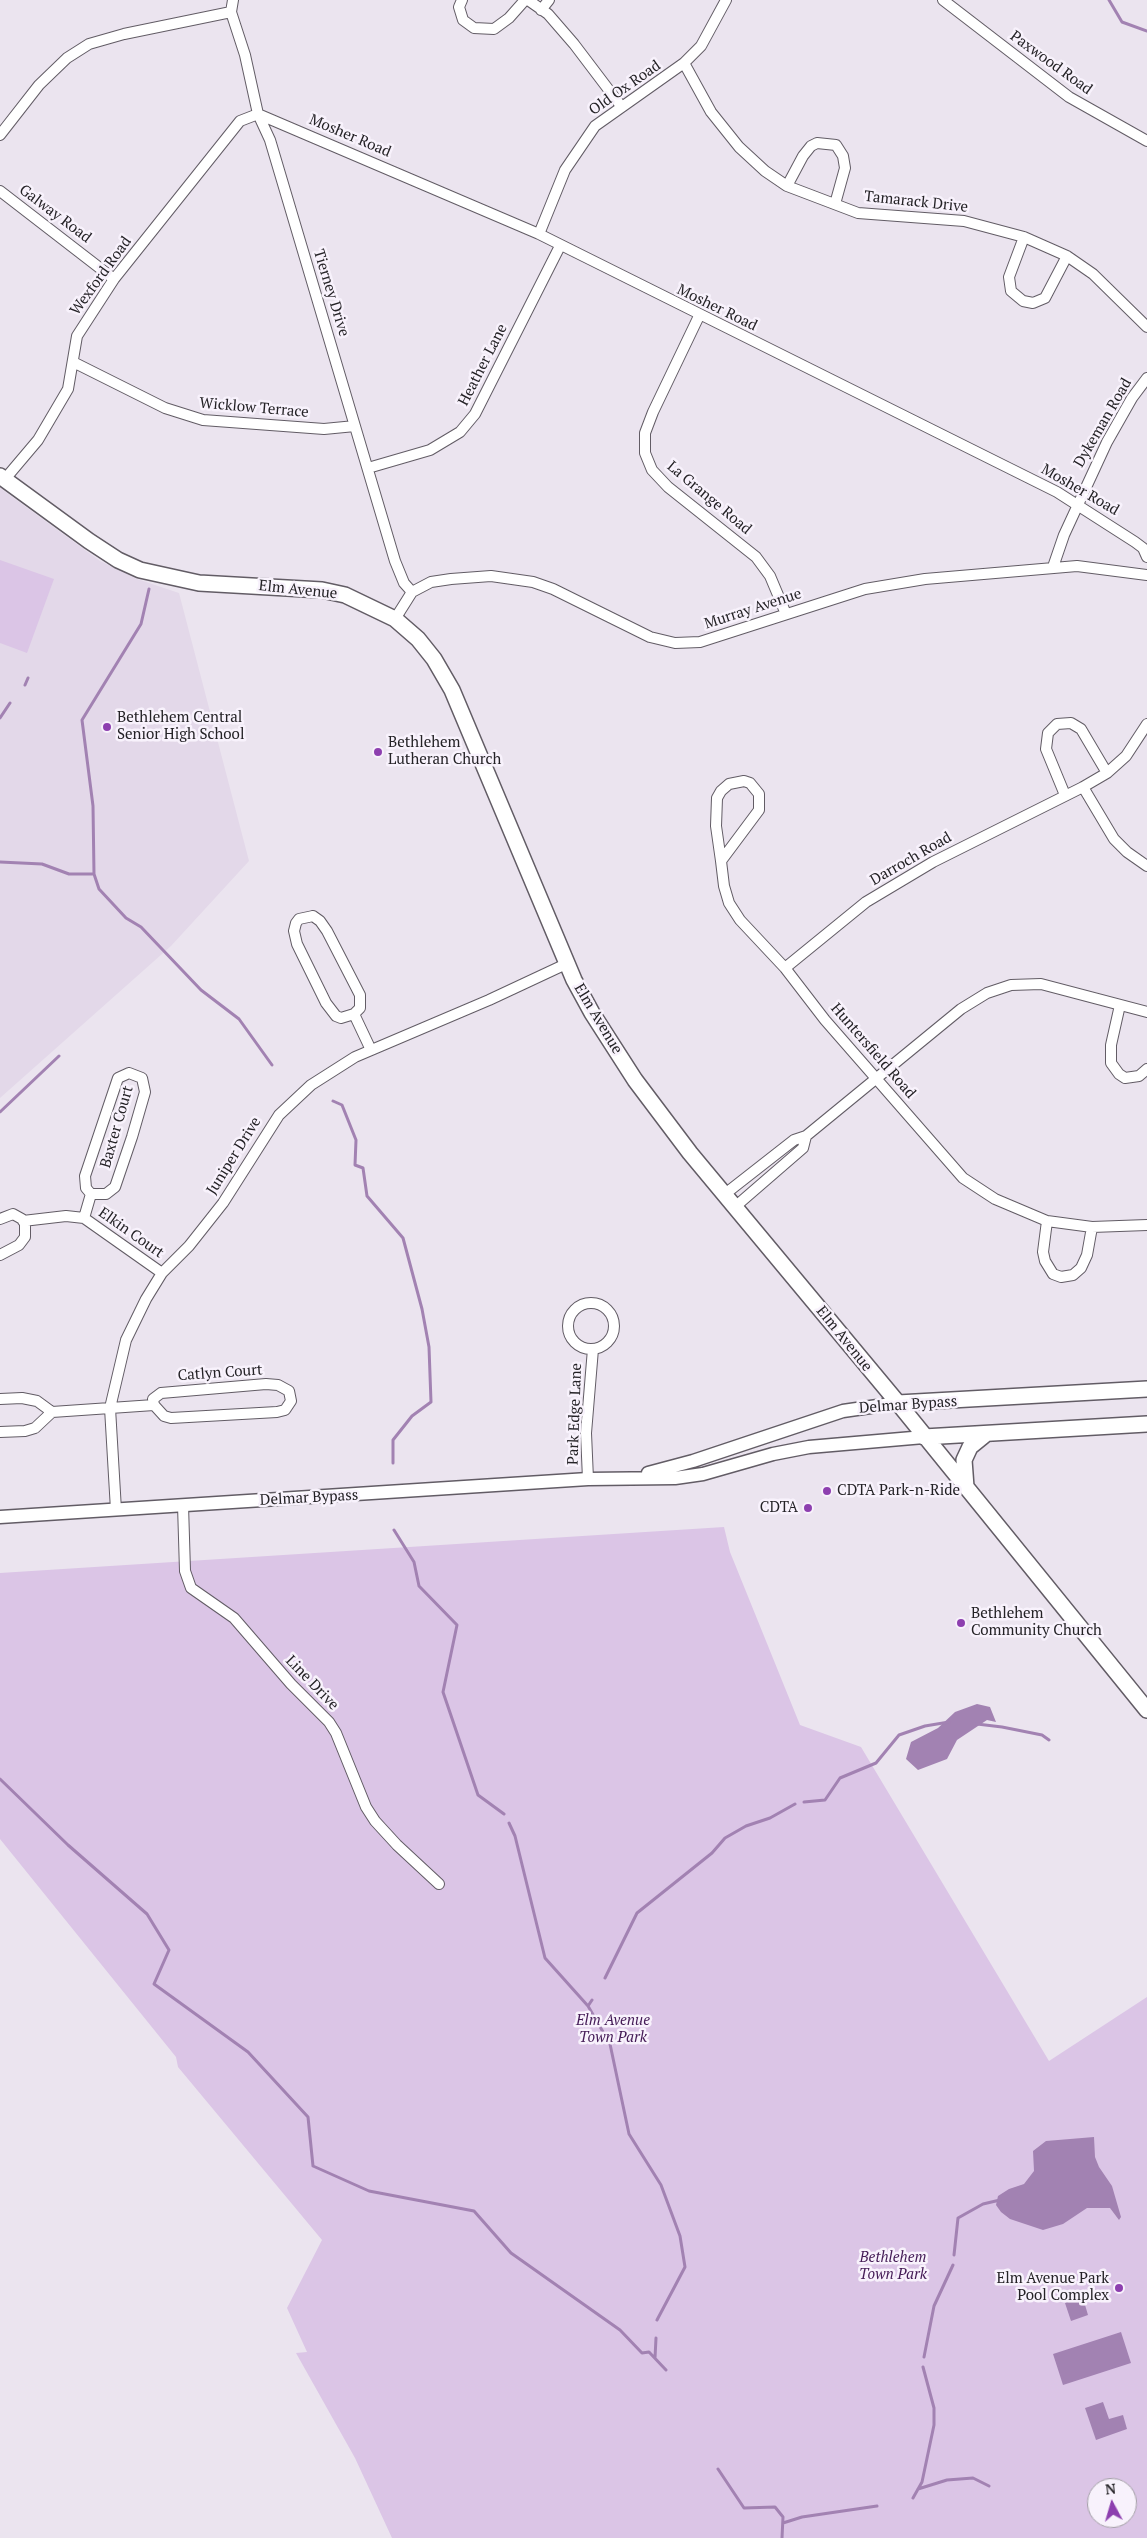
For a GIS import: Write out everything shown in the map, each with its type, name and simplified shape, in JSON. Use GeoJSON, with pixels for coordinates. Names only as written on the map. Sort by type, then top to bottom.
{"type":"FeatureCollection","features":[{"type":"Feature","properties":{"kind":"main road","name":"Elm Avenue"},"geometry":{"type":"LineString","coordinates":[[2,478],[89,541],[118,560],[140,570],[199,583],[322,590],[353,599],[395,619],[418,639],[431,655],[452,690],[566,964],[592,1013],[635,1080],[690,1152],[898,1403],[1147,1710]]}},
{"type":"Feature","properties":{"kind":"main road","name":"Delmar Bypass"},"geometry":{"type":"LineString","coordinates":[[898,1403],[1147,1389]]}},
{"type":"Feature","properties":{"kind":"main road","name":"Delmar Bypass"},"geometry":{"type":"LineString","coordinates":[[924,1437],[1147,1424]]}},
{"type":"Feature","properties":{"kind":"main road"},"geometry":{"type":"LineString","coordinates":[[966,1487],[963,1470],[967,1451],[986,1434]]}},
{"type":"Feature","properties":{"kind":"street","name":"Tierney Drive"},"geometry":{"type":"LineString","coordinates":[[233,0],[231,12],[246,55],[258,114],[270,140],[394,561],[404,583],[412,592]]}},
{"type":"Feature","properties":{"kind":"street"},"geometry":{"type":"LineString","coordinates":[[462,0],[459,6],[464,20],[474,28],[494,29],[509,18],[526,0],[541,10],[574,44],[621,106]]}},
{"type":"Feature","properties":{"kind":"street"},"geometry":{"type":"LineString","coordinates":[[541,10],[549,0]]}},
{"type":"Feature","properties":{"kind":"street","name":"Old Ox Road"},"geometry":{"type":"LineString","coordinates":[[538,234],[565,170],[579,146],[595,126],[621,106],[672,74],[684,63],[700,46],[726,0]]}},
{"type":"Feature","properties":{"kind":"street","name":"Paxwood Road"},"geometry":{"type":"LineString","coordinates":[[943,0],[1069,97],[1147,141]]}},
{"type":"Feature","properties":{"kind":"street"},"geometry":{"type":"LineString","coordinates":[[0,135],[39,85],[67,58],[88,44],[124,34],[231,12]]}},
{"type":"Feature","properties":{"kind":"street","name":"Tamarack Drive"},"geometry":{"type":"LineString","coordinates":[[684,63],[711,112],[739,147],[765,171],[787,186],[858,213],[964,221],[1024,236],[1067,256],[1093,274],[1147,326]]}},
{"type":"Feature","properties":{"kind":"street","name":"Mosher Road"},"geometry":{"type":"LineString","coordinates":[[258,114],[538,234],[699,316],[1078,503],[1143,548],[1147,557]]}},
{"type":"Feature","properties":{"kind":"street","name":"Wexford Road"},"geometry":{"type":"LineString","coordinates":[[2,478],[38,440],[68,389],[77,336],[114,279],[240,121],[258,114]]}},
{"type":"Feature","properties":{"kind":"street"},"geometry":{"type":"LineString","coordinates":[[787,186],[803,156],[811,146],[818,144],[836,145],[843,156],[845,168],[835,204]]}},
{"type":"Feature","properties":{"kind":"street","name":"Galway Road"},"geometry":{"type":"LineString","coordinates":[[0,191],[114,279]]}},
{"type":"Feature","properties":{"kind":"street"},"geometry":{"type":"LineString","coordinates":[[1024,236],[1009,277],[1011,291],[1023,301],[1033,303],[1044,298],[1067,256]]}},
{"type":"Feature","properties":{"kind":"street","name":"Heather Lane"},"geometry":{"type":"LineString","coordinates":[[368,468],[430,450],[460,432],[475,414],[560,246]]}},
{"type":"Feature","properties":{"kind":"street","name":"La Grange Road"},"geometry":{"type":"LineString","coordinates":[[699,316],[650,419],[645,433],[645,452],[652,470],[668,487],[756,557],[770,576],[786,614]]}},
{"type":"Feature","properties":{"kind":"street","name":"Wicklow Terrace"},"geometry":{"type":"LineString","coordinates":[[73,362],[165,408],[203,420],[324,429],[355,426]]}},
{"type":"Feature","properties":{"kind":"street","name":"Dykeman Road"},"geometry":{"type":"LineString","coordinates":[[1053,567],[1078,503],[1107,442],[1132,398],[1147,378]]}},
{"type":"Feature","properties":{"kind":"street","name":"Murray Avenue"},"geometry":{"type":"LineString","coordinates":[[412,592],[431,582],[451,579],[491,576],[533,582],[553,589],[633,630],[675,643],[700,642],[874,588],[925,579],[1077,566],[1147,575]]}},
{"type":"Feature","properties":{"kind":"street"},"geometry":{"type":"LineString","coordinates":[[395,619],[412,592]]}},
{"type":"Feature","properties":{"kind":"street"},"geometry":{"type":"LineString","coordinates":[[1065,795],[1046,749],[1048,733],[1058,724],[1071,723],[1081,729],[1107,773]]}},
{"type":"Feature","properties":{"kind":"street","name":"Darroch Road"},"geometry":{"type":"LineString","coordinates":[[785,968],[866,902],[933,862],[1083,787],[1107,773],[1126,756],[1147,724]]}},
{"type":"Feature","properties":{"kind":"street","name":"Huntersfield Road"},"geometry":{"type":"LineString","coordinates":[[721,861],[759,810],[759,794],[750,783],[744,780],[729,784],[717,798],[716,826],[724,886],[729,903],[740,920],[785,968],[825,1020],[963,1178],[995,1199],[1047,1221],[1092,1227],[1147,1224]]}},
{"type":"Feature","properties":{"kind":"street"},"geometry":{"type":"LineString","coordinates":[[1083,787],[1114,839],[1127,852],[1147,866]]}},
{"type":"Feature","properties":{"kind":"street"},"geometry":{"type":"LineString","coordinates":[[313,916],[320,921],[327,931],[360,995],[360,1008],[354,1014],[341,1018],[336,1016],[326,1003],[297,944],[294,931],[299,920],[313,916]]}},
{"type":"Feature","properties":{"kind":"street","name":"Juniper Drive"},"geometry":{"type":"LineString","coordinates":[[116,1510],[110,1408],[126,1340],[146,1299],[162,1273],[189,1246],[223,1203],[279,1115],[312,1085],[355,1057],[489,1000],[566,964]]}},
{"type":"Feature","properties":{"kind":"street"},"geometry":{"type":"LineString","coordinates":[[726,1194],[794,1140],[806,1136],[961,1009],[987,993],[1011,986],[1041,984],[1147,1012]]}},
{"type":"Feature","properties":{"kind":"street"},"geometry":{"type":"LineString","coordinates":[[1120,1005],[1111,1045],[1111,1063],[1119,1074],[1125,1078],[1139,1076],[1147,1069]]}},
{"type":"Feature","properties":{"kind":"street"},"geometry":{"type":"LineString","coordinates":[[354,1014],[371,1050]]}},
{"type":"Feature","properties":{"kind":"street","name":"Baxter Court"},"geometry":{"type":"LineString","coordinates":[[134,1074],[142,1078],[145,1092],[115,1187],[106,1194],[91,1194],[86,1188],[85,1176],[113,1088],[121,1075],[134,1074]]}},
{"type":"Feature","properties":{"kind":"street"},"geometry":{"type":"LineString","coordinates":[[736,1206],[803,1148],[806,1136]]}},
{"type":"Feature","properties":{"kind":"street"},"geometry":{"type":"LineString","coordinates":[[766,1162],[775,1173]]}},
{"type":"Feature","properties":{"kind":"street","name":"Baxter Court"},"geometry":{"type":"LineString","coordinates":[[84,1218],[91,1194]]}},
{"type":"Feature","properties":{"kind":"street","name":"Elkin Court"},"geometry":{"type":"LineString","coordinates":[[0,1219],[13,1214],[23,1221],[66,1216],[84,1218],[162,1273]]}},
{"type":"Feature","properties":{"kind":"street"},"geometry":{"type":"LineString","coordinates":[[0,1255],[23,1242],[25,1237],[23,1221]]}},
{"type":"Feature","properties":{"kind":"street"},"geometry":{"type":"LineString","coordinates":[[1047,1221],[1045,1261],[1054,1274],[1061,1277],[1073,1274],[1081,1268],[1087,1256],[1092,1227]]}},
{"type":"Feature","properties":{"kind":"street","name":"Park Edge Lane"},"geometry":{"type":"LineString","coordinates":[[592,1303],[599,1305],[611,1315],[614,1330],[606,1343],[592,1350],[585,1349],[572,1341],[567,1327],[572,1312],[577,1307],[592,1303]]}},
{"type":"Feature","properties":{"kind":"street","name":"Park Edge Lane"},"geometry":{"type":"LineString","coordinates":[[588,1479],[586,1433],[592,1350]]}},
{"type":"Feature","properties":{"kind":"street","name":"Catlyn Court"},"geometry":{"type":"LineString","coordinates":[[266,1384],[285,1388],[290,1396],[289,1406],[278,1412],[171,1418],[164,1416],[154,1405],[153,1399],[162,1393],[266,1384]]}},
{"type":"Feature","properties":{"kind":"street"},"geometry":{"type":"LineString","coordinates":[[0,1399],[22,1398],[37,1400],[52,1412]]}},
{"type":"Feature","properties":{"kind":"street","name":"Delmar Bypass"},"geometry":{"type":"LineString","coordinates":[[619,1478],[663,1470],[843,1411],[898,1403]]}},
{"type":"Feature","properties":{"kind":"street"},"geometry":{"type":"LineString","coordinates":[[0,1432],[25,1431],[35,1428],[52,1412],[154,1405]]}},
{"type":"Feature","properties":{"kind":"street","name":"Delmar Bypass"},"geometry":{"type":"LineString","coordinates":[[0,1517],[588,1479],[675,1478],[703,1474],[809,1447],[924,1437]]}},
{"type":"Feature","properties":{"kind":"street"},"geometry":{"type":"LineString","coordinates":[[742,1444],[745,1462]]}},
{"type":"Feature","properties":{"kind":"street","name":"Line Drive"},"geometry":{"type":"LineString","coordinates":[[183,1505],[184,1564],[187,1580],[192,1588],[234,1618],[291,1684],[330,1722],[366,1807],[375,1821],[397,1845],[439,1884]]}},
{"type":"Feature","properties":{"kind":"shaded area","name":"Bethlehem Central Senior High School"},"geometry":{"type":"Polygon","coordinates":[[[0,488],[100,561],[137,579],[179,593],[249,861],[171,946],[0,1098],[0,488]]]}},
{"type":"Feature","properties":{"kind":"shaded area"},"geometry":{"type":"Polygon","coordinates":[[[977,1704],[990,1707],[996,1722],[987,1720],[957,1740],[947,1759],[918,1770],[906,1759],[911,1742],[938,1728],[955,1712],[977,1704]]]}},
{"type":"Feature","properties":{"kind":"shaded area"},"geometry":{"type":"Polygon","coordinates":[[[1094,2137],[1095,2157],[1099,2167],[1112,2186],[1121,2217],[1119,2220],[1110,2208],[1087,2208],[1063,2224],[1043,2230],[1010,2219],[1001,2212],[996,2205],[998,2196],[1009,2189],[1024,2184],[1034,2171],[1033,2151],[1046,2141],[1094,2137]]]}},
{"type":"Feature","properties":{"kind":"shaded area"},"geometry":{"type":"Polygon","coordinates":[[[1083,2298],[1088,2315],[1071,2321],[1065,2303],[1083,2298]]]}},
{"type":"Feature","properties":{"kind":"shaded area"},"geometry":{"type":"Polygon","coordinates":[[[1121,2332],[1131,2363],[1063,2385],[1053,2354],[1121,2332]]]}},
{"type":"Feature","properties":{"kind":"shaded area"},"geometry":{"type":"Polygon","coordinates":[[[1103,2402],[1109,2419],[1123,2415],[1127,2429],[1096,2440],[1085,2408],[1103,2402]]]}},
{"type":"Feature","properties":{"kind":"green space"},"geometry":{"type":"Polygon","coordinates":[[[0,560],[54,579],[27,653],[0,643],[0,560]]]}},
{"type":"Feature","properties":{"kind":"green space","name":"Elm Avenue Town Park"},"geometry":{"type":"Polygon","coordinates":[[[724,1527],[730,1552],[800,1725],[861,1747],[1049,2061],[1147,1997],[1147,2538],[392,2538],[355,2458],[296,2353],[307,2352],[287,2308],[322,2240],[178,2067],[176,2057],[0,1839],[0,1573],[724,1527]]]}},
{"type":"Feature","properties":{"kind":"waterway"},"geometry":{"type":"LineString","coordinates":[[1109,0],[1122,22],[1147,31]]}},
{"type":"Feature","properties":{"kind":"waterway"},"geometry":{"type":"LineString","coordinates":[[149,589],[141,624],[82,720],[93,806],[94,874],[99,889],[126,918],[141,927],[201,990],[239,1019],[272,1065]]}},
{"type":"Feature","properties":{"kind":"waterway"},"geometry":{"type":"LineString","coordinates":[[25,685],[28,678]]}},
{"type":"Feature","properties":{"kind":"waterway"},"geometry":{"type":"LineString","coordinates":[[0,718],[10,703]]}},
{"type":"Feature","properties":{"kind":"waterway"},"geometry":{"type":"LineString","coordinates":[[0,862],[42,864],[69,874],[94,874]]}},
{"type":"Feature","properties":{"kind":"waterway"},"geometry":{"type":"LineString","coordinates":[[0,1112],[59,1056]]}},
{"type":"Feature","properties":{"kind":"waterway"},"geometry":{"type":"LineString","coordinates":[[333,1101],[342,1105],[356,1140],[355,1165],[363,1168],[367,1196],[403,1238],[422,1309],[429,1347],[431,1402],[412,1416],[393,1440],[393,1463]]}},
{"type":"Feature","properties":{"kind":"waterway"},"geometry":{"type":"LineString","coordinates":[[394,1530],[414,1562],[419,1586],[457,1625],[443,1692],[478,1795],[504,1814]]}},
{"type":"Feature","properties":{"kind":"waterway"},"geometry":{"type":"LineString","coordinates":[[804,1802],[825,1800],[840,1778],[876,1763],[899,1735],[925,1726],[949,1722]]}},
{"type":"Feature","properties":{"kind":"waterway"},"geometry":{"type":"LineString","coordinates":[[977,1724],[1042,1735],[1049,1740]]}},
{"type":"Feature","properties":{"kind":"waterway"},"geometry":{"type":"LineString","coordinates":[[0,1779],[68,1845],[147,1914],[169,1950],[154,1984],[248,2052],[308,2117],[313,2166],[369,2191],[474,2211],[511,2253],[620,2330],[642,2353],[649,2352],[666,2370]]}},
{"type":"Feature","properties":{"kind":"waterway"},"geometry":{"type":"LineString","coordinates":[[605,1978],[637,1913],[712,1853],[725,1838],[746,1826],[770,1818],[795,1804]]}},
{"type":"Feature","properties":{"kind":"waterway"},"geometry":{"type":"LineString","coordinates":[[509,1823],[515,1836],[545,1958],[588,2006],[610,2044],[629,2134],[661,2185],[680,2236],[685,2267],[657,2320]]}},
{"type":"Feature","properties":{"kind":"waterway"},"geometry":{"type":"LineString","coordinates":[[588,2006],[592,2000]]}},
{"type":"Feature","properties":{"kind":"waterway"},"geometry":{"type":"LineString","coordinates":[[954,2255],[958,2218],[983,2204],[1000,2200]]}},
{"type":"Feature","properties":{"kind":"waterway"},"geometry":{"type":"LineString","coordinates":[[924,2357],[934,2306],[953,2265]]}},
{"type":"Feature","properties":{"kind":"waterway"},"geometry":{"type":"LineString","coordinates":[[655,2358],[656,2338]]}},
{"type":"Feature","properties":{"kind":"waterway"},"geometry":{"type":"LineString","coordinates":[[913,2498],[922,2482],[934,2425],[934,2408],[923,2367]]}},
{"type":"Feature","properties":{"kind":"waterway"},"geometry":{"type":"LineString","coordinates":[[718,2469],[744,2508],[775,2507],[783,2517],[782,2538]]}},
{"type":"Feature","properties":{"kind":"waterway"},"geometry":{"type":"LineString","coordinates":[[918,2489],[947,2480],[973,2478],[989,2486]]}},
{"type":"Feature","properties":{"kind":"waterway"},"geometry":{"type":"LineString","coordinates":[[783,2523],[802,2517],[877,2506]]}},
{"type":"Feature","properties":{"kind":"place","name":"Bethlehem Central Senior High School"},"geometry":{"type":"Point","coordinates":[107,727]}},
{"type":"Feature","properties":{"kind":"place","name":"Bethlehem Lutheran Church"},"geometry":{"type":"Point","coordinates":[378,752]}},
{"type":"Feature","properties":{"kind":"place","name":"CDTA Park-n-Ride"},"geometry":{"type":"Point","coordinates":[827,1491]}},
{"type":"Feature","properties":{"kind":"place","name":"CDTA"},"geometry":{"type":"Point","coordinates":[808,1508]}},
{"type":"Feature","properties":{"kind":"place","name":"Bethlehem Community Church"},"geometry":{"type":"Point","coordinates":[961,1623]}},
{"type":"Feature","properties":{"kind":"place","name":"Elm Avenue Park Pool Complex"},"geometry":{"type":"Point","coordinates":[1119,2288]}},
{"type":"Feature","properties":{"kind":"park label","name":"Bethlehem Town Park"},"geometry":{"type":"Point","coordinates":[893,2266]}}]}
